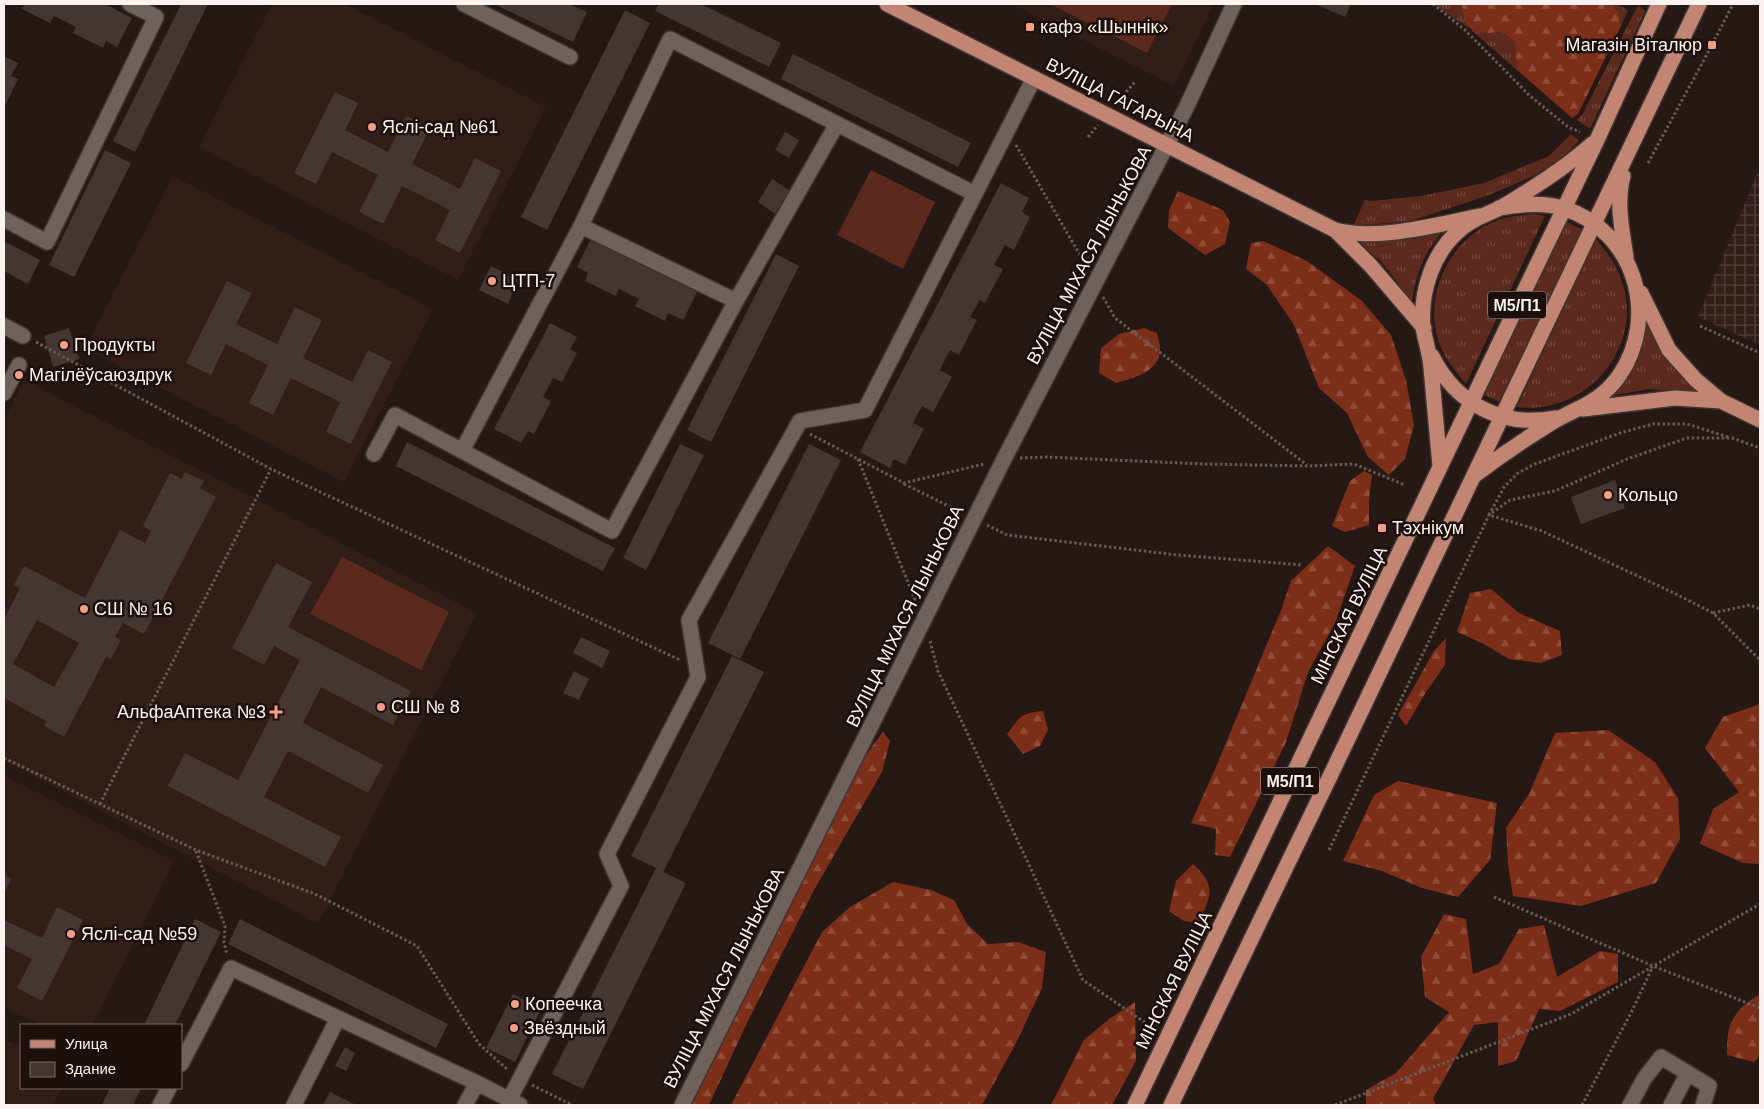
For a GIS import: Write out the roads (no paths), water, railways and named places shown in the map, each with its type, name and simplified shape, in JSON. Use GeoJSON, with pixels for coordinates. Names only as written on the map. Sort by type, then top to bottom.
{"type":"FeatureCollection","features":[{"type":"Feature","properties":{"kind":"main road","name":"ВУЛІЦА ГАГАРЫНА"},"geometry":{"type":"LineString","coordinates":[[887,4],[1335,230],[1380,233],[1412,230],[1479,216]]}},
{"type":"Feature","properties":{"kind":"main road","name":"М5/П1"},"geometry":{"type":"LineString","coordinates":[[1597,140],[1659,4]]}},
{"type":"Feature","properties":{"kind":"main road","name":"М5/П1"},"geometry":{"type":"LineString","coordinates":[[1171,1105],[1382,671],[1472,477],[1699,4]]}},
{"type":"Feature","properties":{"kind":"main road"},"geometry":{"type":"LineString","coordinates":[[1440,466],[1429,350],[1422,306],[1426,284],[1434,263],[1456,234],[1479,216],[1499,208],[1542,182],[1581,155],[1597,140]]}},
{"type":"Feature","properties":{"kind":"main road","name":"МІНСКАЯ ВУЛІЦА"},"geometry":{"type":"LineString","coordinates":[[1135,1105],[1597,140]]}},
{"type":"Feature","properties":{"kind":"main road"},"geometry":{"type":"LineString","coordinates":[[1626,261],[1620,222],[1619,193],[1628,154]]}},
{"type":"Feature","properties":{"kind":"main road"},"geometry":{"type":"LineString","coordinates":[[1499,208],[1521,204],[1543,204],[1564,208],[1594,223],[1612,240],[1626,261],[1669,350],[1696,380],[1721,401],[1760,420]]}},
{"type":"Feature","properties":{"kind":"main road","name":"ВУЛІЦА ГАГАРЫНА"},"geometry":{"type":"LineString","coordinates":[[1335,230],[1371,266],[1424,328]]}},
{"type":"Feature","properties":{"kind":"main road"},"geometry":{"type":"LineString","coordinates":[[1429,350],[1439,370],[1454,388],[1471,402],[1501,416],[1521,420],[1542,420],[1562,416],[1580,409],[1601,395],[1618,377],[1630,356],[1638,332],[1640,308],[1636,283]]}},
{"type":"Feature","properties":{"kind":"main road"},"geometry":{"type":"LineString","coordinates":[[1580,409],[1674,398],[1721,401]]}},
{"type":"Feature","properties":{"kind":"main road"},"geometry":{"type":"LineString","coordinates":[[1472,477],[1517,444],[1562,416]]}},
{"type":"Feature","properties":{"kind":"street"},"geometry":{"type":"LineString","coordinates":[[4,219],[47,242],[160,10],[130,4]]}},
{"type":"Feature","properties":{"kind":"street"},"geometry":{"type":"LineString","coordinates":[[464,4],[570,57]]}},
{"type":"Feature","properties":{"kind":"street","name":"ВУЛІЦА МІХАСЯ ЛЫНЬКОВА"},"geometry":{"type":"LineString","coordinates":[[682,1105],[974,518],[1167,146],[1234,4]]}},
{"type":"Feature","properties":{"kind":"street"},"geometry":{"type":"LineString","coordinates":[[462,450],[581,226],[670,39],[975,194]]}},
{"type":"Feature","properties":{"kind":"street"},"geometry":{"type":"LineString","coordinates":[[182,1062],[231,968],[514,1102],[520,1080],[621,886],[607,854],[698,677],[689,620],[800,421],[865,410],[1034,78]]}},
{"type":"Feature","properties":{"kind":"street"},"geometry":{"type":"LineString","coordinates":[[374,454],[395,415],[612,531],[736,301],[837,124]]}},
{"type":"Feature","properties":{"kind":"street"},"geometry":{"type":"LineString","coordinates":[[581,226],[736,301]]}},
{"type":"Feature","properties":{"kind":"street"},"geometry":{"type":"LineString","coordinates":[[4,326],[23,336]]}},
{"type":"Feature","properties":{"kind":"street"},"geometry":{"type":"LineString","coordinates":[[4,393],[19,365]]}},
{"type":"Feature","properties":{"kind":"street"},"geometry":{"type":"LineString","coordinates":[[294,1105],[338,1018]]}},
{"type":"Feature","properties":{"kind":"street"},"geometry":{"type":"LineString","coordinates":[[1630,1105],[1644,1079],[1661,1057],[1709,1086],[1703,1105]]}},
{"type":"Feature","properties":{"kind":"street"},"geometry":{"type":"LineString","coordinates":[[1671,1105],[1688,1073]]}},
{"type":"Feature","properties":{"kind":"street"},"geometry":{"type":"LineString","coordinates":[[465,1105],[477,1083]]}},
{"type":"Feature","properties":{"kind":"street"},"geometry":{"type":"LineString","coordinates":[[160,1105],[168,1089]]}},
{"type":"Feature","properties":{"kind":"place","name":"кафэ «Шыннік»"},"geometry":{"type":"Point","coordinates":[1030,27]}},
{"type":"Feature","properties":{"kind":"place","name":"Магазін Віталюр"},"geometry":{"type":"Point","coordinates":[1712,45]}},
{"type":"Feature","properties":{"kind":"place","name":"Яслі-сад №61"},"geometry":{"type":"Point","coordinates":[372,127]}},
{"type":"Feature","properties":{"kind":"place","name":"ЦТП-7"},"geometry":{"type":"Point","coordinates":[492,281]}},
{"type":"Feature","properties":{"kind":"place","name":"Продукты"},"geometry":{"type":"Point","coordinates":[64,345]}},
{"type":"Feature","properties":{"kind":"place","name":"Магілёўсаюздрук"},"geometry":{"type":"Point","coordinates":[19,375]}},
{"type":"Feature","properties":{"kind":"place","name":"Кольцо"},"geometry":{"type":"Point","coordinates":[1608,495]}},
{"type":"Feature","properties":{"kind":"place","name":"Тэхнікум"},"geometry":{"type":"Point","coordinates":[1382,528]}},
{"type":"Feature","properties":{"kind":"place","name":"СШ № 16"},"geometry":{"type":"Point","coordinates":[84,609]}},
{"type":"Feature","properties":{"kind":"place","name":"СШ № 8"},"geometry":{"type":"Point","coordinates":[381,707]}},
{"type":"Feature","properties":{"kind":"place","name":"АльфаАптека №3"},"geometry":{"type":"Point","coordinates":[276,712]}},
{"type":"Feature","properties":{"kind":"place","name":"Яслі-сад №59"},"geometry":{"type":"Point","coordinates":[71,934]}},
{"type":"Feature","properties":{"kind":"place","name":"Копеечка"},"geometry":{"type":"Point","coordinates":[515,1004]}},
{"type":"Feature","properties":{"kind":"place","name":"Звёздный"},"geometry":{"type":"Point","coordinates":[514,1028]}}]}
